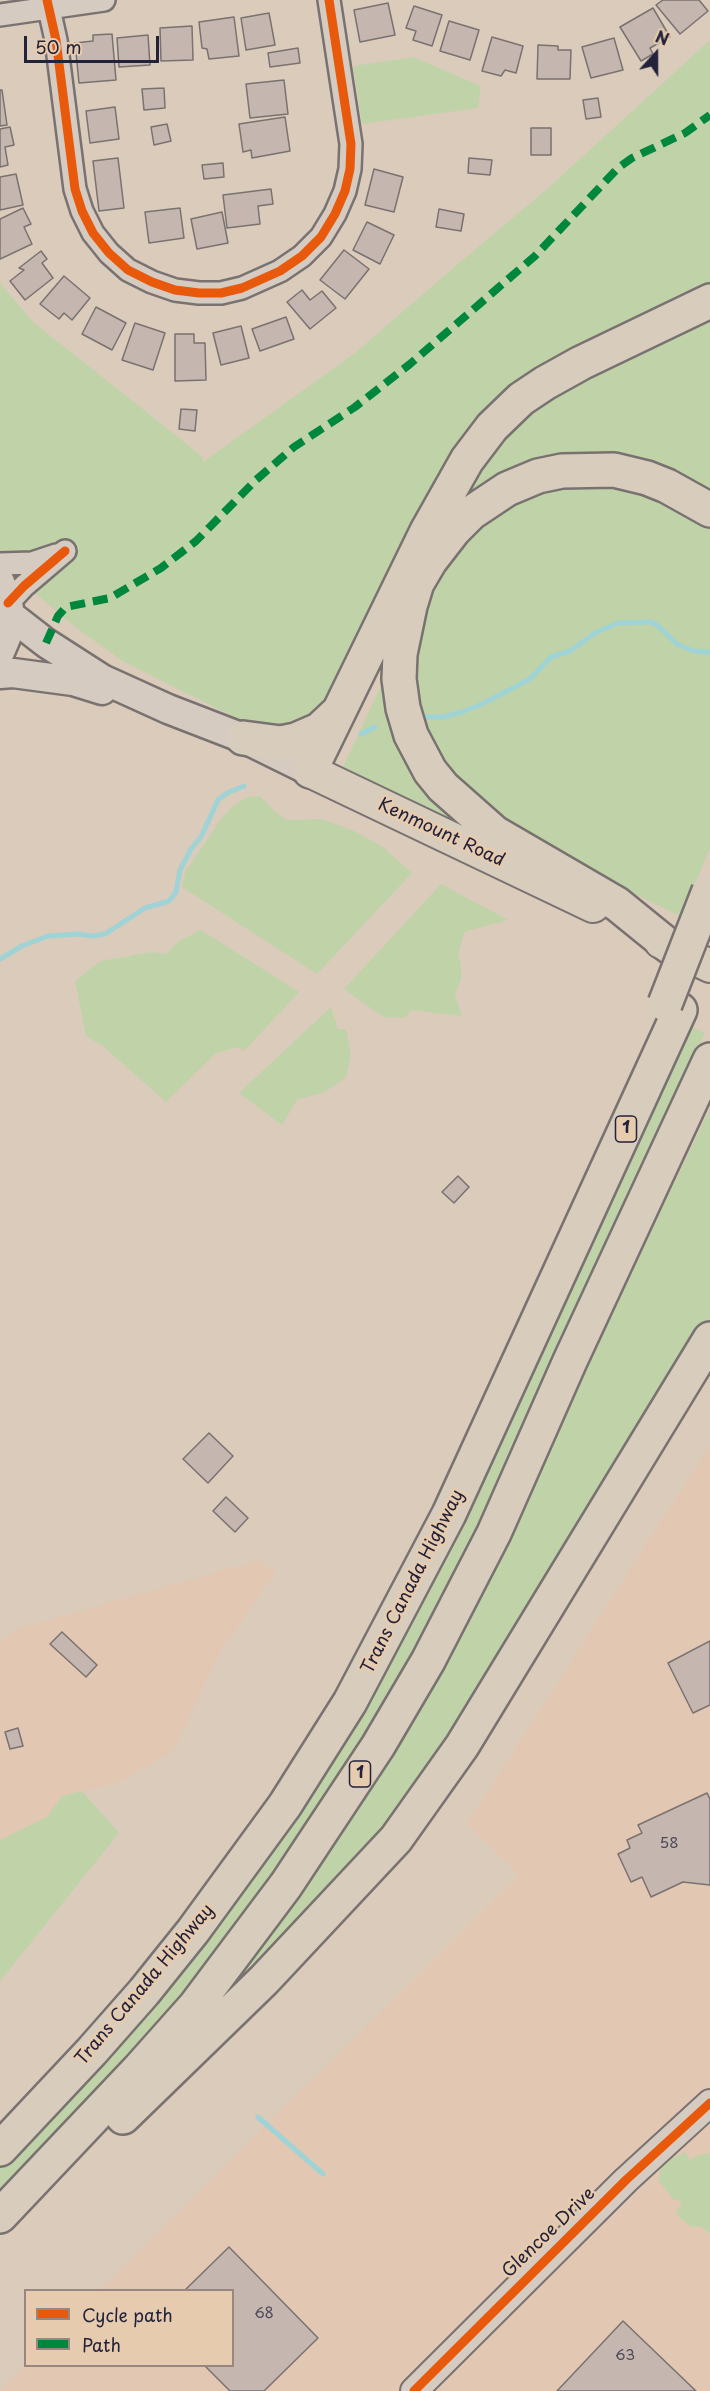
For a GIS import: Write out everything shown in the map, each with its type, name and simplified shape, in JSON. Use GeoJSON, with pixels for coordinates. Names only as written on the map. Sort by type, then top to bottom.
{"type":"FeatureCollection","features":[{"type":"Feature","properties":{"kind":"highway"},"geometry":{"type":"LineString","coordinates":[[316,774],[341,708],[437,514],[467,460],[492,427],[521,399],[545,383],[606,350],[710,300]]}},
{"type":"Feature","properties":{"kind":"highway"},"geometry":{"type":"LineString","coordinates":[[316,774],[417,583],[438,549],[471,513],[497,495],[538,476],[587,469],[625,472],[667,486],[710,510]]}},
{"type":"Feature","properties":{"kind":"highway"},"geometry":{"type":"LineString","coordinates":[[417,583],[404,630],[399,679],[403,708],[411,735],[430,771],[459,803],[495,833],[617,904],[670,947]]}},
{"type":"Feature","properties":{"kind":"highway"},"geometry":{"type":"LineString","coordinates":[[243,738],[281,743],[296,740],[319,730],[341,708]]}},
{"type":"Feature","properties":{"kind":"highway"},"geometry":{"type":"LineString","coordinates":[[673,1007],[710,890]]}},
{"type":"Feature","properties":{"kind":"highway","name":"Trans Canada Highway"},"geometry":{"type":"LineString","coordinates":[[0,2149],[151,1984],[226,1886],[313,1763],[365,1676],[441,1531],[571,1248],[673,1007],[710,943]]}},
{"type":"Feature","properties":{"kind":"highway","name":"1"},"geometry":{"type":"LineString","coordinates":[[0,2216],[196,2006],[286,1885],[384,1737],[428,1661],[494,1533],[570,1361],[710,1060]]}},
{"type":"Feature","properties":{"kind":"highway"},"geometry":{"type":"LineString","coordinates":[[0,2238],[264,1980],[396,1839],[468,1737],[710,1339]]}},
{"type":"Feature","properties":{"kind":"main road"},"geometry":{"type":"LineString","coordinates":[[0,652],[6,638],[6,600]]}},
{"type":"Feature","properties":{"kind":"main road","name":"Kenmount Road"},"geometry":{"type":"LineString","coordinates":[[6,600],[46,643],[102,679],[168,709],[243,738],[568,893],[710,966]]}},
{"type":"Feature","properties":{"kind":"main road","name":"Kenmount Road"},"geometry":{"type":"LineString","coordinates":[[0,674],[73,681],[168,709]]}},
{"type":"Feature","properties":{"kind":"street"},"geometry":{"type":"LineString","coordinates":[[0,15],[48,4],[104,0]]}},
{"type":"Feature","properties":{"kind":"street"},"geometry":{"type":"LineString","coordinates":[[48,4],[56,40],[75,189],[82,211],[93,232],[109,253],[128,270],[152,282],[175,290],[221,293],[260,281],[302,256],[321,237],[345,191],[350,169],[351,144],[329,0]]}},
{"type":"Feature","properties":{"kind":"street"},"geometry":{"type":"LineString","coordinates":[[0,564],[32,563],[65,551],[6,600]]}},
{"type":"Feature","properties":{"kind":"street","name":"Glencoe Drive"},"geometry":{"type":"LineString","coordinates":[[414,2391],[618,2188],[710,2103]]}},
{"type":"Feature","properties":{"kind":"shaded area"},"geometry":{"type":"Polygon","coordinates":[[[710,1445],[710,2391],[0,2391],[24,2366],[234,2367],[234,2289],[101,2289],[519,1875],[467,1824],[710,1445]]]}},
{"type":"Feature","properties":{"kind":"shaded area"},"geometry":{"type":"Polygon","coordinates":[[[260,1560],[276,1572],[223,1647],[173,1751],[118,1783],[62,1796],[47,1817],[0,1840],[0,1643],[19,1628],[260,1560]]]}},
{"type":"Feature","properties":{"kind":"green space"},"geometry":{"type":"Polygon","coordinates":[[[710,40],[710,287],[539,370],[330,702],[293,728],[254,727],[124,662],[78,629],[0,564],[0,283],[33,322],[203,457],[203,462],[355,353],[546,190],[710,40]]]}},
{"type":"Feature","properties":{"kind":"green space"},"geometry":{"type":"Polygon","coordinates":[[[413,57],[481,86],[478,108],[362,124],[353,66],[413,57]]]}},
{"type":"Feature","properties":{"kind":"green space"},"geometry":{"type":"Polygon","coordinates":[[[710,311],[710,498],[618,461],[441,527],[514,418],[710,311]]]}},
{"type":"Feature","properties":{"kind":"green space"},"geometry":{"type":"Polygon","coordinates":[[[614,480],[702,517],[710,524],[710,848],[682,917],[545,851],[455,783],[415,713],[412,638],[447,555],[519,493],[614,480]]]}},
{"type":"Feature","properties":{"kind":"green space"},"geometry":{"type":"Polygon","coordinates":[[[388,671],[483,837],[343,767],[388,671]]]}},
{"type":"Feature","properties":{"kind":"green space"},"geometry":{"type":"Polygon","coordinates":[[[260,796],[274,811],[287,820],[321,819],[352,830],[383,847],[412,873],[317,974],[182,887],[185,872],[221,819],[231,808],[247,797],[260,796]]]}},
{"type":"Feature","properties":{"kind":"green space"},"geometry":{"type":"Polygon","coordinates":[[[441,884],[508,920],[464,932],[458,956],[461,964],[461,979],[455,995],[462,1016],[412,1010],[404,1018],[383,1017],[344,989],[441,884]]]}},
{"type":"Feature","properties":{"kind":"green space"},"geometry":{"type":"Polygon","coordinates":[[[201,930],[299,992],[244,1051],[237,1047],[215,1054],[166,1102],[104,1047],[86,1036],[75,981],[100,961],[152,952],[166,954],[179,941],[201,930]]]}},
{"type":"Feature","properties":{"kind":"green space"},"geometry":{"type":"Polygon","coordinates":[[[331,1007],[338,1029],[346,1029],[351,1055],[346,1077],[325,1092],[297,1100],[282,1125],[239,1093],[331,1007]]]}},
{"type":"Feature","properties":{"kind":"green space"},"geometry":{"type":"Polygon","coordinates":[[[689,1026],[705,1033],[473,1543],[403,1675],[366,1739],[240,1924],[150,2035],[0,2192],[0,2169],[29,2139],[225,1914],[689,1026]]]}},
{"type":"Feature","properties":{"kind":"green space"},"geometry":{"type":"Polygon","coordinates":[[[710,1109],[710,1327],[396,1829],[156,2067],[211,2003],[591,1356],[710,1109]]]}},
{"type":"Feature","properties":{"kind":"green space"},"geometry":{"type":"Polygon","coordinates":[[[82,1791],[119,1833],[0,1981],[0,1840],[47,1817],[62,1796],[82,1791]]]}},
{"type":"Feature","properties":{"kind":"green space"},"geometry":{"type":"Polygon","coordinates":[[[686,2152],[690,2161],[695,2156],[710,2154],[710,2233],[699,2226],[691,2227],[676,2214],[682,2202],[673,2199],[658,2180],[661,2168],[672,2158],[686,2152]]]}},
{"type":"Feature","properties":{"kind":"building"},"geometry":{"type":"Polygon","coordinates":[[[663,0],[699,0],[708,11],[680,34],[656,5],[663,0]]]}},
{"type":"Feature","properties":{"kind":"building"},"geometry":{"type":"Polygon","coordinates":[[[388,3],[395,35],[360,42],[354,10],[388,3]]]}},
{"type":"Feature","properties":{"kind":"building"},"geometry":{"type":"Polygon","coordinates":[[[414,6],[442,15],[432,46],[413,40],[416,31],[406,28],[414,6]]]}},
{"type":"Feature","properties":{"kind":"building"},"geometry":{"type":"Polygon","coordinates":[[[653,8],[670,37],[650,48],[653,54],[641,61],[620,27],[653,8]]]}},
{"type":"Feature","properties":{"kind":"building"},"geometry":{"type":"Polygon","coordinates":[[[269,13],[275,45],[246,50],[241,18],[269,13]]]}},
{"type":"Feature","properties":{"kind":"building"},"geometry":{"type":"Polygon","coordinates":[[[234,17],[239,56],[209,59],[207,49],[202,48],[199,22],[234,17]]]}},
{"type":"Feature","properties":{"kind":"building"},"geometry":{"type":"Polygon","coordinates":[[[449,21],[479,30],[470,60],[440,51],[449,21]]]}},
{"type":"Feature","properties":{"kind":"building"},"geometry":{"type":"Polygon","coordinates":[[[192,26],[193,60],[161,61],[160,28],[192,26]]]}},
{"type":"Feature","properties":{"kind":"building"},"geometry":{"type":"Polygon","coordinates":[[[112,34],[116,80],[79,83],[75,43],[93,41],[93,35],[112,34]]]}},
{"type":"Feature","properties":{"kind":"building"},"geometry":{"type":"Polygon","coordinates":[[[148,35],[150,65],[119,67],[117,38],[148,35]]]}},
{"type":"Feature","properties":{"kind":"building"},"geometry":{"type":"Polygon","coordinates":[[[492,37],[523,46],[516,73],[505,70],[501,76],[482,71],[492,37]]]}},
{"type":"Feature","properties":{"kind":"building"},"geometry":{"type":"Polygon","coordinates":[[[614,38],[623,70],[591,78],[582,47],[614,38]]]}},
{"type":"Feature","properties":{"kind":"building"},"geometry":{"type":"Polygon","coordinates":[[[538,45],[558,46],[558,50],[571,50],[570,79],[537,79],[538,45]]]}},
{"type":"Feature","properties":{"kind":"building"},"geometry":{"type":"Polygon","coordinates":[[[298,48],[300,63],[270,67],[268,53],[298,48]]]}},
{"type":"Feature","properties":{"kind":"building"},"geometry":{"type":"Polygon","coordinates":[[[284,80],[288,114],[250,118],[246,84],[284,80]]]}},
{"type":"Feature","properties":{"kind":"building"},"geometry":{"type":"Polygon","coordinates":[[[164,88],[165,108],[144,110],[142,89],[164,88]]]}},
{"type":"Feature","properties":{"kind":"building"},"geometry":{"type":"Polygon","coordinates":[[[0,90],[2,90],[7,125],[0,126],[0,90]]]}},
{"type":"Feature","properties":{"kind":"building"},"geometry":{"type":"Polygon","coordinates":[[[598,98],[601,117],[586,119],[583,100],[598,98]]]}},
{"type":"Feature","properties":{"kind":"building"},"geometry":{"type":"Polygon","coordinates":[[[115,107],[119,139],[90,143],[86,111],[115,107]]]}},
{"type":"Feature","properties":{"kind":"building"},"geometry":{"type":"Polygon","coordinates":[[[285,117],[290,151],[252,158],[251,150],[243,152],[239,124],[285,117]]]}},
{"type":"Feature","properties":{"kind":"building"},"geometry":{"type":"Polygon","coordinates":[[[167,124],[171,141],[154,145],[151,127],[167,124]]]}},
{"type":"Feature","properties":{"kind":"building"},"geometry":{"type":"Polygon","coordinates":[[[10,127],[14,145],[5,147],[8,165],[0,167],[0,129],[10,127]]]}},
{"type":"Feature","properties":{"kind":"building"},"geometry":{"type":"Polygon","coordinates":[[[531,128],[551,128],[551,155],[531,155],[531,128]]]}},
{"type":"Feature","properties":{"kind":"building"},"geometry":{"type":"Polygon","coordinates":[[[118,158],[124,208],[99,211],[93,161],[118,158]]]}},
{"type":"Feature","properties":{"kind":"building"},"geometry":{"type":"Polygon","coordinates":[[[469,158],[492,160],[490,175],[468,173],[469,158]]]}},
{"type":"Feature","properties":{"kind":"building"},"geometry":{"type":"Polygon","coordinates":[[[223,163],[224,177],[204,179],[202,165],[223,163]]]}},
{"type":"Feature","properties":{"kind":"building"},"geometry":{"type":"Polygon","coordinates":[[[374,169],[403,177],[394,212],[365,205],[374,169]]]}},
{"type":"Feature","properties":{"kind":"building"},"geometry":{"type":"Polygon","coordinates":[[[16,174],[23,205],[0,210],[0,177],[16,174]]]}},
{"type":"Feature","properties":{"kind":"building"},"geometry":{"type":"Polygon","coordinates":[[[271,189],[273,204],[258,206],[260,224],[227,228],[223,195],[271,189]]]}},
{"type":"Feature","properties":{"kind":"building"},"geometry":{"type":"Polygon","coordinates":[[[23,208],[31,224],[24,227],[32,244],[0,259],[0,219],[23,208]]]}},
{"type":"Feature","properties":{"kind":"building"},"geometry":{"type":"Polygon","coordinates":[[[180,208],[184,238],[149,243],[145,212],[180,208]]]}},
{"type":"Feature","properties":{"kind":"building"},"geometry":{"type":"Polygon","coordinates":[[[439,209],[464,214],[461,231],[436,227],[439,209]]]}},
{"type":"Feature","properties":{"kind":"building"},"geometry":{"type":"Polygon","coordinates":[[[222,212],[228,243],[197,249],[191,219],[222,212]]]}},
{"type":"Feature","properties":{"kind":"building"},"geometry":{"type":"Polygon","coordinates":[[[367,222],[394,235],[380,264],[353,250],[367,222]]]}},
{"type":"Feature","properties":{"kind":"building"},"geometry":{"type":"Polygon","coordinates":[[[344,250],[369,269],[345,299],[320,280],[344,250]]]}},
{"type":"Feature","properties":{"kind":"building"},"geometry":{"type":"Polygon","coordinates":[[[41,251],[47,259],[42,263],[53,278],[25,300],[10,281],[24,270],[19,268],[41,251]]]}},
{"type":"Feature","properties":{"kind":"building"},"geometry":{"type":"Polygon","coordinates":[[[64,276],[90,298],[72,320],[64,313],[59,319],[40,304],[64,276]]]}},
{"type":"Feature","properties":{"kind":"building"},"geometry":{"type":"Polygon","coordinates":[[[302,290],[310,300],[322,291],[336,308],[310,329],[287,302],[302,290]]]}},
{"type":"Feature","properties":{"kind":"building"},"geometry":{"type":"Polygon","coordinates":[[[96,307],[126,323],[112,350],[82,334],[96,307]]]}},
{"type":"Feature","properties":{"kind":"building"},"geometry":{"type":"Polygon","coordinates":[[[286,317],[294,339],[260,351],[252,329],[286,317]]]}},
{"type":"Feature","properties":{"kind":"building"},"geometry":{"type":"Polygon","coordinates":[[[135,323],[165,333],[153,370],[122,360],[135,323]]]}},
{"type":"Feature","properties":{"kind":"building"},"geometry":{"type":"Polygon","coordinates":[[[241,326],[249,358],[221,365],[213,333],[241,326]]]}},
{"type":"Feature","properties":{"kind":"building"},"geometry":{"type":"Polygon","coordinates":[[[175,334],[194,334],[194,343],[205,343],[206,380],[175,381],[175,334]]]}},
{"type":"Feature","properties":{"kind":"building"},"geometry":{"type":"Polygon","coordinates":[[[181,409],[197,410],[195,431],[179,429],[181,409]]]}},
{"type":"Feature","properties":{"kind":"building"},"geometry":{"type":"Polygon","coordinates":[[[458,1176],[469,1187],[454,1203],[442,1192],[458,1176]]]}},
{"type":"Feature","properties":{"kind":"building"},"geometry":{"type":"Polygon","coordinates":[[[209,1433],[233,1456],[208,1483],[183,1459],[209,1433]]]}},
{"type":"Feature","properties":{"kind":"building"},"geometry":{"type":"Polygon","coordinates":[[[226,1497],[248,1518],[235,1532],[213,1511],[226,1497]]]}},
{"type":"Feature","properties":{"kind":"building"},"geometry":{"type":"Polygon","coordinates":[[[62,1632],[97,1665],[86,1677],[50,1644],[62,1632]]]}},
{"type":"Feature","properties":{"kind":"building"},"geometry":{"type":"Polygon","coordinates":[[[710,1641],[710,1705],[693,1713],[668,1663],[710,1641]]]}},
{"type":"Feature","properties":{"kind":"building"},"geometry":{"type":"Polygon","coordinates":[[[18,1728],[23,1746],[10,1749],[5,1732],[18,1728]]]}},
{"type":"Feature","properties":{"kind":"building"},"geometry":{"type":"Polygon","coordinates":[[[707,1793],[710,1799],[710,1885],[683,1882],[651,1897],[642,1877],[631,1882],[618,1854],[630,1848],[627,1840],[642,1833],[638,1825],[707,1793]]]}},
{"type":"Feature","properties":{"kind":"building"},"geometry":{"type":"Polygon","coordinates":[[[229,2247],[318,2338],[264,2391],[230,2391],[206,2367],[234,2367],[234,2289],[186,2289],[229,2247]]]}},
{"type":"Feature","properties":{"kind":"building"},"geometry":{"type":"Polygon","coordinates":[[[623,2321],[696,2391],[557,2391],[623,2321]]]}},
{"type":"Feature","properties":{"kind":"waterway"},"geometry":{"type":"LineString","coordinates":[[420,717],[443,717],[484,703],[530,679],[551,657],[570,651],[595,633],[618,623],[649,622],[656,624],[678,645],[694,651],[710,652]]}},
{"type":"Feature","properties":{"kind":"waterway"},"geometry":{"type":"LineString","coordinates":[[361,734],[375,727]]}},
{"type":"Feature","properties":{"kind":"waterway"},"geometry":{"type":"LineString","coordinates":[[0,959],[22,946],[48,936],[105,934],[145,908],[169,901],[176,892],[180,870],[191,849],[201,837],[218,800],[227,793],[244,786]]}},
{"type":"Feature","properties":{"kind":"waterway"},"geometry":{"type":"LineString","coordinates":[[258,2117],[323,2174]]}},
{"type":"Feature","properties":{"kind":"marked path"},"geometry":{"type":"LineString","coordinates":[[46,643],[58,616],[66,607],[110,598],[161,568],[196,541],[256,480],[294,447],[355,407],[410,364],[535,256],[618,168],[632,158],[685,133],[710,115]]}},
{"type":"Feature","properties":{"kind":"cycle path"},"geometry":{"type":"LineString","coordinates":[[47,0],[56,40],[75,189],[82,211],[93,233],[109,253],[128,270],[175,290],[199,293],[221,293],[242,288],[280,271],[302,256],[321,237],[335,214],[345,191],[350,169],[351,144],[329,0]]}},
{"type":"Feature","properties":{"kind":"cycle path"},"geometry":{"type":"LineString","coordinates":[[8,603],[65,551]]}},
{"type":"Feature","properties":{"kind":"cycle path"},"geometry":{"type":"LineString","coordinates":[[414,2391],[626,2180],[710,2103]]}}]}
